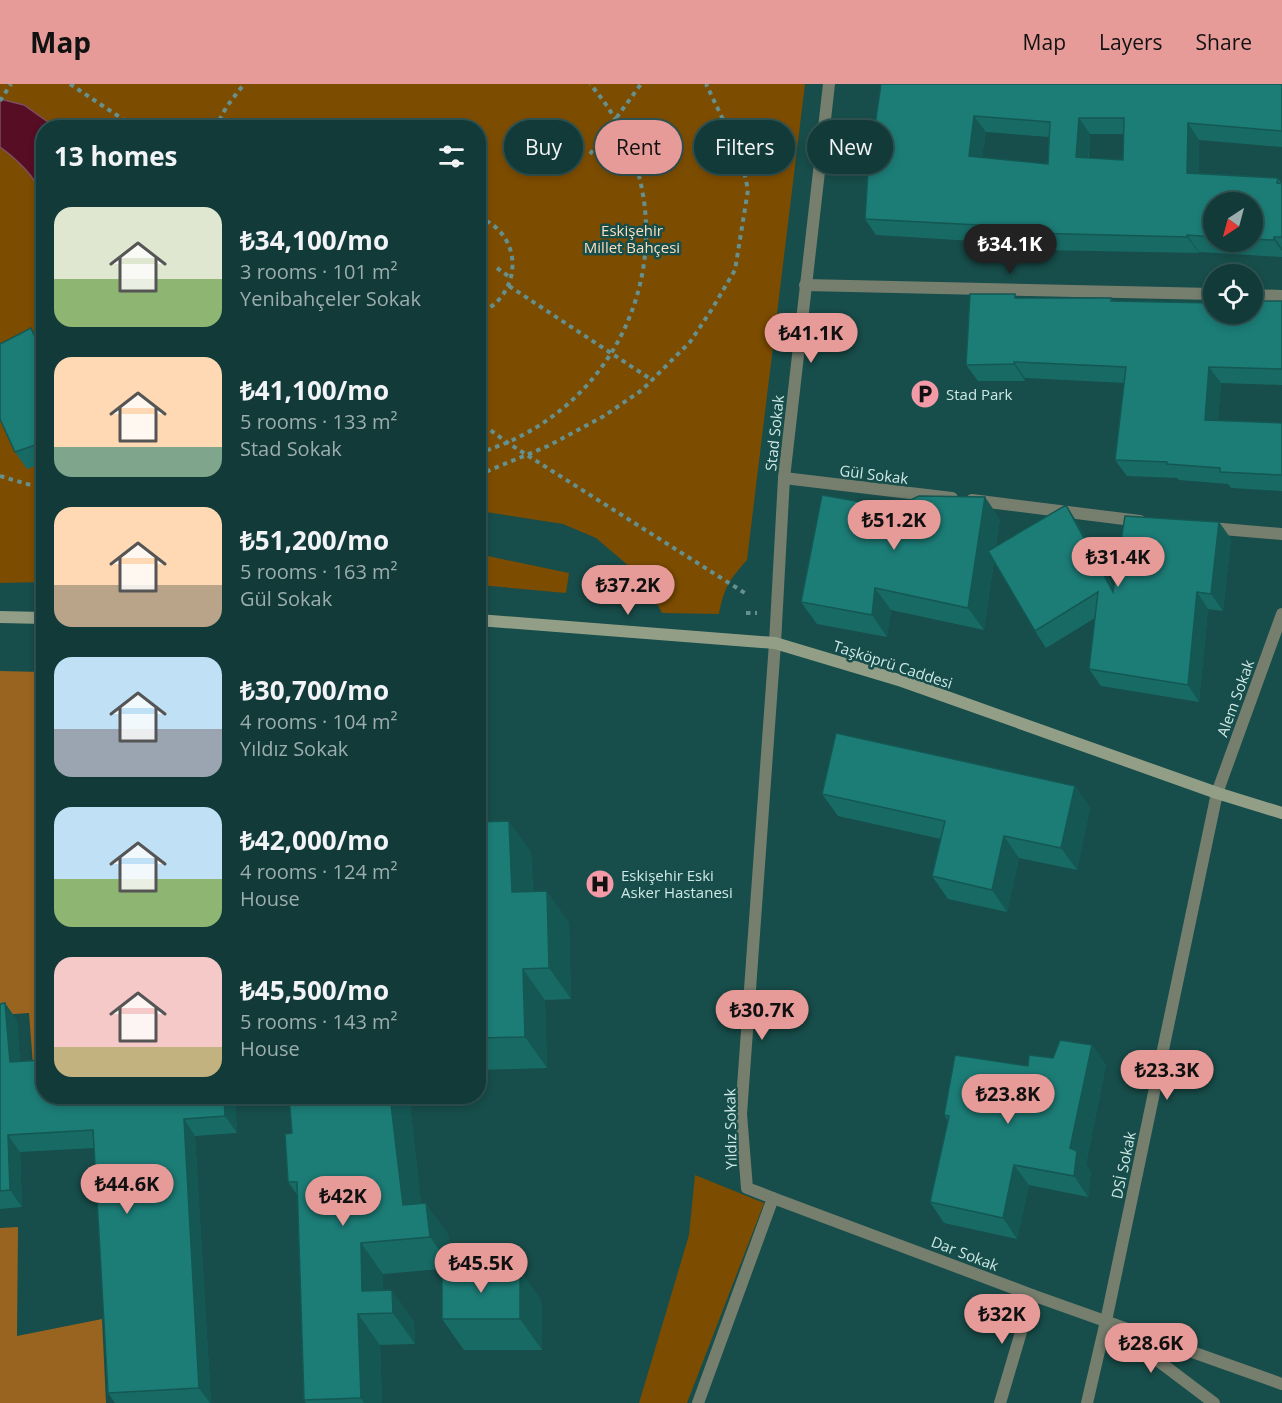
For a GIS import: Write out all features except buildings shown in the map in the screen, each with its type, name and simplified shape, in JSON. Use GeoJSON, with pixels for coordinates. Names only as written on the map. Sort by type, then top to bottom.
{"type":"FeatureCollection","features":[{"type":"Feature","properties":{"kind":"main road"},"geometry":{"type":"LineString","coordinates":[[0,617],[36,618]]}},
{"type":"Feature","properties":{"kind":"main road","name":"Taşköprü Caddesi"},"geometry":{"type":"LineString","coordinates":[[486,621],[775,643],[902,681],[1217,793],[1282,813]]}},
{"type":"Feature","properties":{"kind":"street","name":"Stad Sokak"},"geometry":{"type":"LineString","coordinates":[[775,643],[784,478],[829,84]]}},
{"type":"Feature","properties":{"kind":"street"},"geometry":{"type":"LineString","coordinates":[[805,285],[1203,294]]}},
{"type":"Feature","properties":{"kind":"street"},"geometry":{"type":"LineString","coordinates":[[1263,295],[1282,296]]}},
{"type":"Feature","properties":{"kind":"street","name":"Gül Sokak"},"geometry":{"type":"LineString","coordinates":[[784,478],[1157,523]]}},
{"type":"Feature","properties":{"kind":"street"},"geometry":{"type":"LineString","coordinates":[[1202,527],[1282,534]]}},
{"type":"Feature","properties":{"kind":"street","name":"Alem Sokak"},"geometry":{"type":"LineString","coordinates":[[1217,793],[1282,614]]}},
{"type":"Feature","properties":{"kind":"street","name":"Yıldız Sokak"},"geometry":{"type":"LineString","coordinates":[[773,1198],[747,1188],[741,1114],[775,643]]}},
{"type":"Feature","properties":{"kind":"street","name":"DSİ Sokak"},"geometry":{"type":"LineString","coordinates":[[1087,1403],[1217,793]]}},
{"type":"Feature","properties":{"kind":"street"},"geometry":{"type":"LineString","coordinates":[[698,1403],[773,1198]]}},
{"type":"Feature","properties":{"kind":"street","name":"Dar Sokak"},"geometry":{"type":"LineString","coordinates":[[773,1198],[1282,1384]]}},
{"type":"Feature","properties":{"kind":"street"},"geometry":{"type":"LineString","coordinates":[[1000,1403],[1032,1294]]}},
{"type":"Feature","properties":{"kind":"street"},"geometry":{"type":"LineString","coordinates":[[1106,1321],[1214,1403]]}},
{"type":"Feature","properties":{"kind":"path"},"geometry":{"type":"LineString","coordinates":[[0,101],[11,84]]}},
{"type":"Feature","properties":{"kind":"path"},"geometry":{"type":"LineString","coordinates":[[70,84],[124,120]]}},
{"type":"Feature","properties":{"kind":"path"},"geometry":{"type":"LineString","coordinates":[[219,120],[244,84]]}},
{"type":"Feature","properties":{"kind":"path"},"geometry":{"type":"LineString","coordinates":[[486,450],[508,443],[538,427],[567,407],[591,382],[612,354],[627,325],[638,294],[644,262],[646,229],[643,196],[635,164],[615,119],[590,84]]}},
{"type":"Feature","properties":{"kind":"path"},"geometry":{"type":"LineString","coordinates":[[590,154],[641,84]]}},
{"type":"Feature","properties":{"kind":"path"},"geometry":{"type":"LineString","coordinates":[[486,472],[548,446],[604,416],[642,390],[690,342],[735,270],[748,190],[741,157],[706,84]]}},
{"type":"Feature","properties":{"kind":"path"},"geometry":{"type":"LineString","coordinates":[[486,221],[495,226],[506,239],[512,254],[513,270],[509,286],[501,299],[486,311]]}},
{"type":"Feature","properties":{"kind":"path"},"geometry":{"type":"LineString","coordinates":[[497,268],[511,278]]}},
{"type":"Feature","properties":{"kind":"path"},"geometry":{"type":"LineString","coordinates":[[509,286],[652,380]]}},
{"type":"Feature","properties":{"kind":"path"},"geometry":{"type":"LineString","coordinates":[[486,427],[526,455],[748,595]]}},
{"type":"Feature","properties":{"kind":"path"},"geometry":{"type":"LineString","coordinates":[[0,476],[36,487]]}},
{"type":"Feature","properties":{"kind":"green space","name":"Eskişehir Millet Bahçesi"},"geometry":{"type":"Polygon","coordinates":[[[0,84],[805,84],[795,166],[795,120],[694,120],[694,174],[794,174],[747,560],[728,585],[719,614],[662,613],[644,579],[596,538],[563,524],[486,512],[486,120],[36,120],[36,582],[0,583],[0,84]]]}},
{"type":"Feature","properties":{"kind":"green space"},"geometry":{"type":"Polygon","coordinates":[[[486,556],[569,573],[566,593],[486,586],[486,556]]]}},
{"type":"Feature","properties":{"kind":"green space"},"geometry":{"type":"Polygon","coordinates":[[[695,1175],[764,1203],[687,1403],[639,1403],[689,1235],[695,1175]]]}},
{"type":"Feature","properties":{"kind":"shaded area"},"geometry":{"type":"Polygon","coordinates":[[[0,99],[24,105],[45,120],[36,120],[36,184],[25,169],[0,147],[0,99]]]}},
{"type":"Feature","properties":{"kind":"shaded area"},"geometry":{"type":"Polygon","coordinates":[[[0,671],[36,672],[36,1065],[33,1065],[29,1013],[0,1015],[0,671]]]}},
{"type":"Feature","properties":{"kind":"shaded area"},"geometry":{"type":"Polygon","coordinates":[[[18,1227],[17,1336],[102,1319],[106,1403],[0,1403],[0,1228],[18,1227]]]}},
{"type":"Feature","properties":{"kind":"place","name":"Stad Park"},"geometry":{"type":"Point","coordinates":[925,394]}},
{"type":"Feature","properties":{"kind":"place","name":"Eskişehir Eski Asker Hastanesi"},"geometry":{"type":"Point","coordinates":[600,884]}}]}
